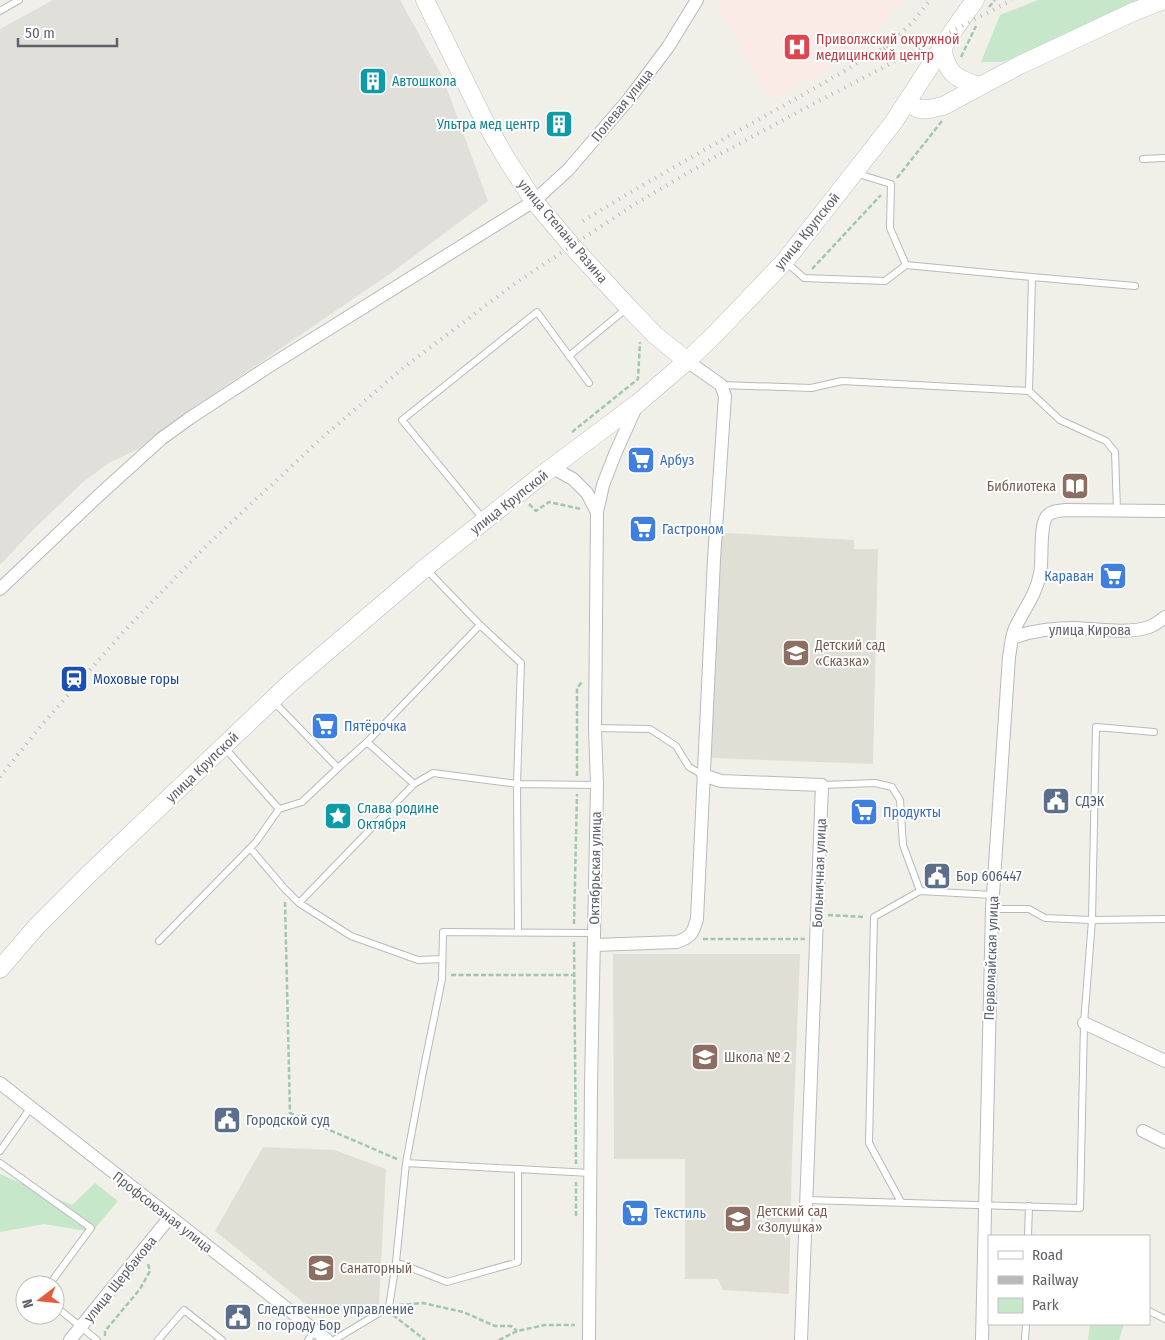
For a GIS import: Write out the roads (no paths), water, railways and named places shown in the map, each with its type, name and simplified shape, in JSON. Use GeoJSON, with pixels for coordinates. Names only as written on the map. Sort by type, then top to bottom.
{"type":"FeatureCollection","features":[{"type":"Feature","properties":{"kind":"street","name":"улица Степана Разина"},"geometry":{"type":"LineString","coordinates":[[425,0],[485,122],[534,200],[572,246],[628,307],[655,335],[687,361]]}},
{"type":"Feature","properties":{"kind":"street"},"geometry":{"type":"LineString","coordinates":[[907,103],[919,109],[929,110],[943,106],[1020,65],[1164,0]]}},
{"type":"Feature","properties":{"kind":"street","name":"Полевая улица"},"geometry":{"type":"LineString","coordinates":[[0,589],[161,439],[270,365],[534,200],[568,170],[629,99],[668,47],[694,2]]}},
{"type":"Feature","properties":{"kind":"street","name":"улица Крупской"},"geometry":{"type":"LineString","coordinates":[[0,969],[37,926],[290,683],[425,568],[638,403],[687,361],[737,312],[785,261],[894,123],[942,47],[981,4]]}},
{"type":"Feature","properties":{"kind":"street"},"geometry":{"type":"LineString","coordinates":[[942,47],[945,60],[952,73],[962,81],[980,86]]}},
{"type":"Feature","properties":{"kind":"street"},"geometry":{"type":"LineString","coordinates":[[594,939],[624,945],[677,942],[686,939],[693,931],[697,920],[714,559],[725,396],[721,385],[687,361]]}},
{"type":"Feature","properties":{"kind":"street","name":"Октябрьская улица"},"geometry":{"type":"LineString","coordinates":[[589,1340],[597,785],[598,512],[603,485],[638,403]]}},
{"type":"Feature","properties":{"kind":"street"},"geometry":{"type":"LineString","coordinates":[[553,468],[574,479],[587,493],[598,512]]}},
{"type":"Feature","properties":{"kind":"street","name":"Первомайская улица"},"geometry":{"type":"LineString","coordinates":[[982,1340],[992,909],[1008,667],[1012,638],[1015,628],[1036,588],[1040,572],[1043,524],[1046,516],[1065,510],[1117,511]]}},
{"type":"Feature","properties":{"kind":"street"},"geometry":{"type":"LineString","coordinates":[[1117,511],[1165,511]]}},
{"type":"Feature","properties":{"kind":"street","name":"улица Кирова"},"geometry":{"type":"LineString","coordinates":[[1012,638],[1032,631],[1074,628],[1139,630],[1149,627],[1165,617]]}},
{"type":"Feature","properties":{"kind":"street"},"geometry":{"type":"LineString","coordinates":[[703,775],[721,781],[822,785]]}},
{"type":"Feature","properties":{"kind":"street","name":"Больничная улица"},"geometry":{"type":"LineString","coordinates":[[801,1340],[822,785]]}},
{"type":"Feature","properties":{"kind":"street"},"geometry":{"type":"LineString","coordinates":[[1084,1023],[1165,1061]]}},
{"type":"Feature","properties":{"kind":"street","name":"Профсоюзная улица"},"geometry":{"type":"LineString","coordinates":[[0,1083],[170,1217],[311,1336],[326,1340]]}},
{"type":"Feature","properties":{"kind":"street"},"geometry":{"type":"LineString","coordinates":[[1143,1131],[1165,1142]]}},
{"type":"Feature","properties":{"kind":"street","name":"улица Щербакова"},"geometry":{"type":"LineString","coordinates":[[70,1340],[170,1217]]}},
{"type":"Feature","properties":{"kind":"lane"},"geometry":{"type":"LineString","coordinates":[[0,11],[19,0]]}},
{"type":"Feature","properties":{"kind":"lane"},"geometry":{"type":"LineString","coordinates":[[1143,159],[1165,158]]}},
{"type":"Feature","properties":{"kind":"lane"},"geometry":{"type":"LineString","coordinates":[[854,172],[891,184],[890,228],[906,265]]}},
{"type":"Feature","properties":{"kind":"lane"},"geometry":{"type":"LineString","coordinates":[[785,261],[804,278],[885,281],[906,265],[1136,286]]}},
{"type":"Feature","properties":{"kind":"lane"},"geometry":{"type":"LineString","coordinates":[[1029,392],[1032,277]]}},
{"type":"Feature","properties":{"kind":"lane"},"geometry":{"type":"LineString","coordinates":[[569,356],[628,307]]}},
{"type":"Feature","properties":{"kind":"lane"},"geometry":{"type":"LineString","coordinates":[[485,521],[402,420],[537,312],[589,382]]}},
{"type":"Feature","properties":{"kind":"lane"},"geometry":{"type":"LineString","coordinates":[[721,385],[811,388],[842,381],[1029,392],[1060,420],[1106,441],[1115,452],[1117,511]]}},
{"type":"Feature","properties":{"kind":"lane"},"geometry":{"type":"LineString","coordinates":[[425,568],[480,625],[521,663],[517,784],[518,932]]}},
{"type":"Feature","properties":{"kind":"lane"},"geometry":{"type":"LineString","coordinates":[[159,941],[250,848],[279,809],[302,802],[367,742],[480,625]]}},
{"type":"Feature","properties":{"kind":"lane"},"geometry":{"type":"LineString","coordinates":[[272,700],[338,768]]}},
{"type":"Feature","properties":{"kind":"lane"},"geometry":{"type":"LineString","coordinates":[[806,1200],[1080,1208],[1084,1023],[1092,920],[1096,727],[1154,732]]}},
{"type":"Feature","properties":{"kind":"lane"},"geometry":{"type":"LineString","coordinates":[[596,728],[650,729],[676,746],[688,767],[703,775]]}},
{"type":"Feature","properties":{"kind":"lane"},"geometry":{"type":"LineString","coordinates":[[367,742],[414,784]]}},
{"type":"Feature","properties":{"kind":"lane"},"geometry":{"type":"LineString","coordinates":[[224,746],[279,809]]}},
{"type":"Feature","properties":{"kind":"lane"},"geometry":{"type":"LineString","coordinates":[[300,903],[414,784],[434,773],[517,784],[597,785]]}},
{"type":"Feature","properties":{"kind":"lane"},"geometry":{"type":"LineString","coordinates":[[822,785],[875,783],[892,787],[900,800],[903,845],[920,891]]}},
{"type":"Feature","properties":{"kind":"lane"},"geometry":{"type":"LineString","coordinates":[[250,848],[284,888],[300,903],[351,936],[418,960],[442,960]]}},
{"type":"Feature","properties":{"kind":"lane"},"geometry":{"type":"LineString","coordinates":[[901,1202],[869,1143],[874,917],[920,891],[993,895]]}},
{"type":"Feature","properties":{"kind":"lane"},"geometry":{"type":"LineString","coordinates":[[992,909],[1029,909],[1046,918],[1092,920],[1165,919]]}},
{"type":"Feature","properties":{"kind":"lane"},"geometry":{"type":"LineString","coordinates":[[334,1340],[387,1308],[396,1262],[406,1163],[442,975],[443,932],[574,933],[594,939]]}},
{"type":"Feature","properties":{"kind":"lane"},"geometry":{"type":"LineString","coordinates":[[0,1151],[31,1107]]}},
{"type":"Feature","properties":{"kind":"lane"},"geometry":{"type":"LineString","coordinates":[[406,1163],[590,1173]]}},
{"type":"Feature","properties":{"kind":"lane"},"geometry":{"type":"LineString","coordinates":[[0,1164],[91,1228],[56,1275]]}},
{"type":"Feature","properties":{"kind":"lane"},"geometry":{"type":"LineString","coordinates":[[396,1262],[447,1282],[518,1262],[518,1169]]}},
{"type":"Feature","properties":{"kind":"lane"},"geometry":{"type":"LineString","coordinates":[[1028,1235],[1029,1206]]}},
{"type":"Feature","properties":{"kind":"lane"},"geometry":{"type":"LineString","coordinates":[[158,1340],[184,1310],[222,1340]]}},
{"type":"Feature","properties":{"kind":"lane"},"geometry":{"type":"LineString","coordinates":[[1150,1312],[1165,1319]]}},
{"type":"Feature","properties":{"kind":"lane"},"geometry":{"type":"LineString","coordinates":[[65,1314],[96,1340]]}},
{"type":"Feature","properties":{"kind":"lane"},"geometry":{"type":"LineString","coordinates":[[1025,1340],[1026,1325]]}},
{"type":"Feature","properties":{"kind":"railway"},"geometry":{"type":"LineString","coordinates":[[884,49],[912,23],[930,0]]}},
{"type":"Feature","properties":{"kind":"railway"},"geometry":{"type":"LineString","coordinates":[[0,777],[40,727],[125,630],[208,544],[324,436],[403,368],[517,282],[635,204],[720,154],[1012,0]]}},
{"type":"Feature","properties":{"kind":"railway"},"geometry":{"type":"LineString","coordinates":[[583,221],[890,44]]}},
{"type":"Feature","properties":{"kind":"place","name":"Приволжский окружной медицинский центр"},"geometry":{"type":"Point","coordinates":[797,47]}},
{"type":"Feature","properties":{"kind":"place","name":"Автошкола"},"geometry":{"type":"Point","coordinates":[373,81]}},
{"type":"Feature","properties":{"kind":"place","name":"Ультра мед центр"},"geometry":{"type":"Point","coordinates":[559,124]}},
{"type":"Feature","properties":{"kind":"place","name":"Арбуз"},"geometry":{"type":"Point","coordinates":[641,460]}},
{"type":"Feature","properties":{"kind":"place","name":"Библиотека"},"geometry":{"type":"Point","coordinates":[1075,486]}},
{"type":"Feature","properties":{"kind":"place","name":"Гастроном"},"geometry":{"type":"Point","coordinates":[643,529]}},
{"type":"Feature","properties":{"kind":"place","name":"Караван"},"geometry":{"type":"Point","coordinates":[1113,576]}},
{"type":"Feature","properties":{"kind":"place","name":"Детский сад «Сказка»"},"geometry":{"type":"Point","coordinates":[796,653]}},
{"type":"Feature","properties":{"kind":"place","name":"Моховые горы"},"geometry":{"type":"Point","coordinates":[74,679]}},
{"type":"Feature","properties":{"kind":"place","name":"Пятёрочка"},"geometry":{"type":"Point","coordinates":[325,726]}},
{"type":"Feature","properties":{"kind":"place","name":"СДЭК"},"geometry":{"type":"Point","coordinates":[1056,801]}},
{"type":"Feature","properties":{"kind":"place","name":"Продукты"},"geometry":{"type":"Point","coordinates":[864,812]}},
{"type":"Feature","properties":{"kind":"place","name":"Слава родине Октября"},"geometry":{"type":"Point","coordinates":[338,816]}},
{"type":"Feature","properties":{"kind":"place","name":"Бор 606447"},"geometry":{"type":"Point","coordinates":[937,876]}},
{"type":"Feature","properties":{"kind":"place","name":"Школа № 2"},"geometry":{"type":"Point","coordinates":[705,1057]}},
{"type":"Feature","properties":{"kind":"place","name":"Городской суд"},"geometry":{"type":"Point","coordinates":[227,1120]}},
{"type":"Feature","properties":{"kind":"place","name":"Текстиль"},"geometry":{"type":"Point","coordinates":[635,1213]}},
{"type":"Feature","properties":{"kind":"place","name":"Детский сад «Золушка»"},"geometry":{"type":"Point","coordinates":[738,1219]}},
{"type":"Feature","properties":{"kind":"place","name":"Санаторный"},"geometry":{"type":"Point","coordinates":[321,1268]}},
{"type":"Feature","properties":{"kind":"place","name":"Следственное управление по городу Бор"},"geometry":{"type":"Point","coordinates":[238,1317]}}]}
